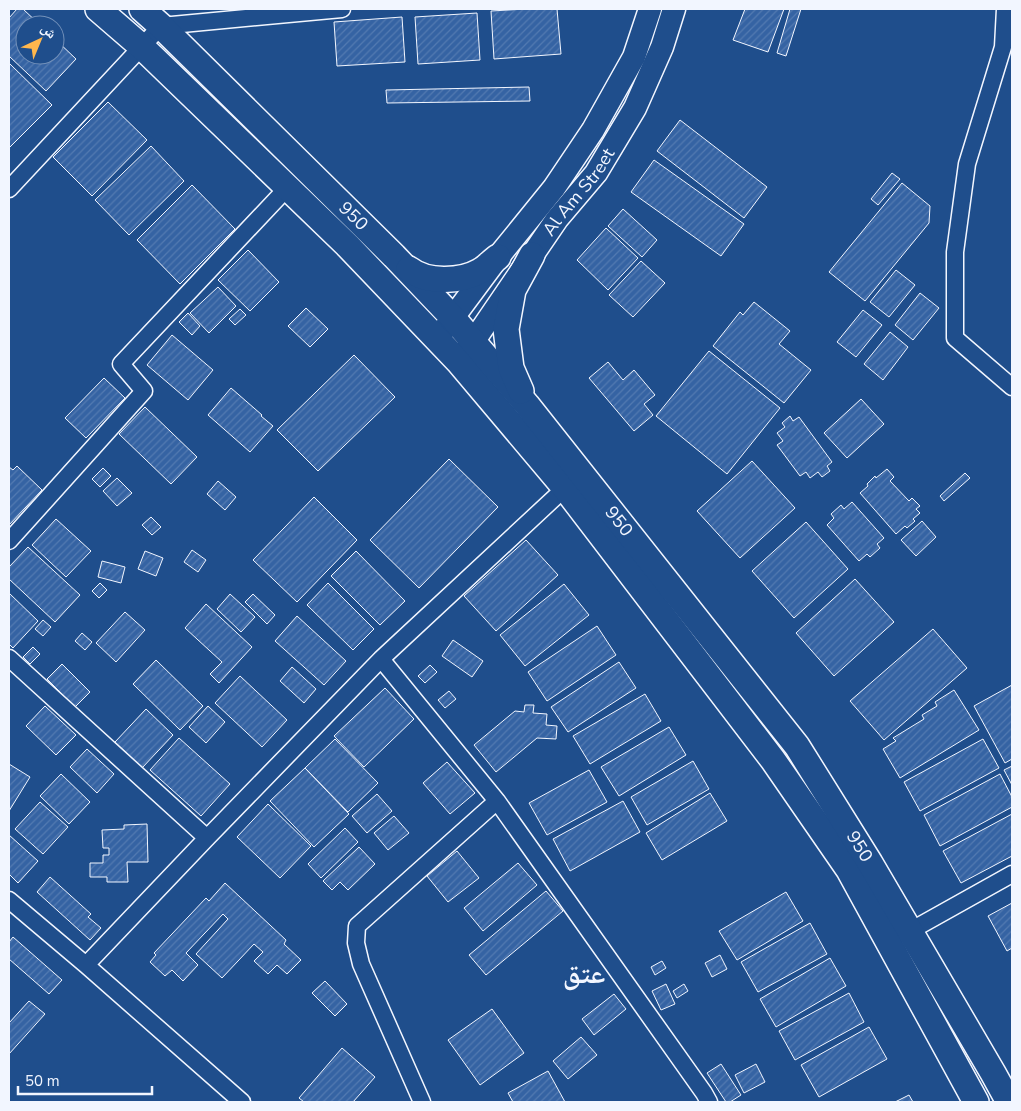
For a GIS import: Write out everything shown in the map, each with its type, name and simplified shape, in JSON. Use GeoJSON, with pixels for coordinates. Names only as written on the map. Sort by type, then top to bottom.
{"type":"FeatureCollection","features":[{"type":"Feature","properties":{"kind":"main road","name":"950"},"geometry":{"type":"LineString","coordinates":[[98,9],[142,47],[348,245],[437,339],[465,351],[527,405],[797,746],[870,863],[1009,1102]]}},
{"type":"Feature","properties":{"kind":"main road","name":"950"},"geometry":{"type":"LineString","coordinates":[[142,9],[394,256],[453,318],[465,351],[565,488],[773,760],[848,870],[976,1102]]}},
{"type":"Feature","properties":{"kind":"main road","name":"Al Am Street"},"geometry":{"type":"LineString","coordinates":[[437,339],[498,256],[554,188],[594,130],[634,57],[650,9]]}},
{"type":"Feature","properties":{"kind":"main road","name":"Al Am Street"},"geometry":{"type":"LineString","coordinates":[[465,351],[557,219],[596,173],[635,108],[662,47],[674,9]]}},
{"type":"Feature","properties":{"kind":"main road"},"geometry":{"type":"LineString","coordinates":[[527,405],[511,368],[506,329],[514,290],[532,255]]}},
{"type":"Feature","properties":{"kind":"main road"},"geometry":{"type":"LineString","coordinates":[[394,256],[412,271],[434,279],[458,279],[480,271],[498,256]]}},
{"type":"Feature","properties":{"kind":"street"},"geometry":{"type":"LineString","coordinates":[[9,189],[161,26],[342,9]]}},
{"type":"Feature","properties":{"kind":"street"},"geometry":{"type":"LineString","coordinates":[[1005,9],[1002,47],[967,164],[955,252],[955,338],[1012,387]]}},
{"type":"Feature","properties":{"kind":"street"},"geometry":{"type":"LineString","coordinates":[[9,541],[144,391],[121,364],[288,187]]}},
{"type":"Feature","properties":{"kind":"street"},"geometry":{"type":"LineString","coordinates":[[86,965],[206,838],[381,659],[565,488]]}},
{"type":"Feature","properties":{"kind":"street"},"geometry":{"type":"LineString","coordinates":[[9,658],[206,838]]}},
{"type":"Feature","properties":{"kind":"street"},"geometry":{"type":"LineString","coordinates":[[381,659],[497,801],[709,1102]]}},
{"type":"Feature","properties":{"kind":"street"},"geometry":{"type":"LineString","coordinates":[[422,1102],[361,964],[356,943],[357,926],[497,801]]}},
{"type":"Feature","properties":{"kind":"street"},"geometry":{"type":"LineString","coordinates":[[910,931],[1012,874]]}},
{"type":"Feature","properties":{"kind":"street"},"geometry":{"type":"LineString","coordinates":[[9,900],[242,1102]]}},
{"type":"Feature","properties":{"kind":"building"},"geometry":{"type":"Polygon","coordinates":[[[17,9],[23,9],[29,15],[15,15],[15,62],[9,56],[9,18],[17,9]]]}},
{"type":"Feature","properties":{"kind":"building"},"geometry":{"type":"Polygon","coordinates":[[[557,9],[561,54],[494,59],[491,11],[557,9]]]}},
{"type":"Feature","properties":{"kind":"building"},"geometry":{"type":"Polygon","coordinates":[[[745,9],[784,9],[768,52],[733,40],[745,9]]]}},
{"type":"Feature","properties":{"kind":"building"},"geometry":{"type":"Polygon","coordinates":[[[790,9],[801,9],[786,56],[777,53],[790,9]]]}},
{"type":"Feature","properties":{"kind":"building"},"geometry":{"type":"Polygon","coordinates":[[[477,13],[480,60],[418,64],[415,17],[477,13]]]}},
{"type":"Feature","properties":{"kind":"building"},"geometry":{"type":"Polygon","coordinates":[[[402,17],[405,62],[337,66],[334,22],[402,17]]]}},
{"type":"Feature","properties":{"kind":"building"},"geometry":{"type":"Polygon","coordinates":[[[65,49],[76,59],[46,91],[19,65],[65,65],[65,49]]]}},
{"type":"Feature","properties":{"kind":"building"},"geometry":{"type":"Polygon","coordinates":[[[9,65],[52,105],[9,148],[9,65]]]}},
{"type":"Feature","properties":{"kind":"building"},"geometry":{"type":"Polygon","coordinates":[[[529,87],[530,101],[387,103],[386,90],[529,87]]]}},
{"type":"Feature","properties":{"kind":"building"},"geometry":{"type":"Polygon","coordinates":[[[108,102],[147,140],[92,196],[53,157],[108,102]]]}},
{"type":"Feature","properties":{"kind":"building"},"geometry":{"type":"Polygon","coordinates":[[[680,120],[767,187],[744,218],[657,151],[680,120]]]}},
{"type":"Feature","properties":{"kind":"building"},"geometry":{"type":"Polygon","coordinates":[[[151,146],[184,181],[129,235],[95,200],[151,146]]]}},
{"type":"Feature","properties":{"kind":"building"},"geometry":{"type":"Polygon","coordinates":[[[654,160],[744,224],[721,256],[631,192],[654,160]]]}},
{"type":"Feature","properties":{"kind":"building"},"geometry":{"type":"Polygon","coordinates":[[[892,173],[900,179],[878,205],[871,199],[892,173]]]}},
{"type":"Feature","properties":{"kind":"building"},"geometry":{"type":"Polygon","coordinates":[[[902,183],[930,206],[929,223],[865,301],[829,272],[902,183]]]}},
{"type":"Feature","properties":{"kind":"building"},"geometry":{"type":"Polygon","coordinates":[[[192,185],[235,229],[180,284],[137,240],[192,185]]]}},
{"type":"Feature","properties":{"kind":"building"},"geometry":{"type":"Polygon","coordinates":[[[623,209],[657,240],[642,257],[608,226],[623,209]]]}},
{"type":"Feature","properties":{"kind":"building"},"geometry":{"type":"Polygon","coordinates":[[[606,228],[638,258],[608,290],[577,260],[606,228]]]}},
{"type":"Feature","properties":{"kind":"building"},"geometry":{"type":"Polygon","coordinates":[[[248,250],[279,282],[250,311],[218,280],[248,250]]]}},
{"type":"Feature","properties":{"kind":"building"},"geometry":{"type":"Polygon","coordinates":[[[641,261],[665,283],[633,317],[609,295],[641,261]]]}},
{"type":"Feature","properties":{"kind":"building"},"geometry":{"type":"Polygon","coordinates":[[[896,270],[915,285],[889,317],[870,302],[896,270]]]}},
{"type":"Feature","properties":{"kind":"building"},"geometry":{"type":"Polygon","coordinates":[[[218,287],[236,306],[209,333],[190,313],[218,287]]]}},
{"type":"Feature","properties":{"kind":"building"},"geometry":{"type":"Polygon","coordinates":[[[920,293],[939,308],[913,340],[895,325],[920,293]]]}},
{"type":"Feature","properties":{"kind":"building"},"geometry":{"type":"Polygon","coordinates":[[[754,302],[790,331],[779,344],[811,370],[784,403],[713,346],[740,312],[743,315],[754,302]]]}},
{"type":"Feature","properties":{"kind":"building"},"geometry":{"type":"Polygon","coordinates":[[[306,308],[328,329],[310,347],[288,326],[306,308]]]}},
{"type":"Feature","properties":{"kind":"building"},"geometry":{"type":"Polygon","coordinates":[[[240,309],[246,315],[235,325],[229,319],[240,309]]]}},
{"type":"Feature","properties":{"kind":"building"},"geometry":{"type":"Polygon","coordinates":[[[863,310],[882,325],[856,357],[837,342],[863,310]]]}},
{"type":"Feature","properties":{"kind":"building"},"geometry":{"type":"Polygon","coordinates":[[[188,313],[200,326],[192,335],[179,322],[188,313]]]}},
{"type":"Feature","properties":{"kind":"building"},"geometry":{"type":"Polygon","coordinates":[[[890,332],[908,347],[883,380],[864,364],[890,332]]]}},
{"type":"Feature","properties":{"kind":"building"},"geometry":{"type":"Polygon","coordinates":[[[172,335],[213,370],[188,400],[147,365],[172,335]]]}},
{"type":"Feature","properties":{"kind":"building"},"geometry":{"type":"Polygon","coordinates":[[[709,351],[780,408],[727,474],[656,416],[709,351]]]}},
{"type":"Feature","properties":{"kind":"building"},"geometry":{"type":"Polygon","coordinates":[[[354,355],[395,397],[318,471],[277,430],[354,355]]]}},
{"type":"Feature","properties":{"kind":"building"},"geometry":{"type":"Polygon","coordinates":[[[608,362],[623,380],[634,370],[655,395],[644,404],[653,415],[634,431],[589,378],[608,362]]]}},
{"type":"Feature","properties":{"kind":"building"},"geometry":{"type":"Polygon","coordinates":[[[104,378],[125,398],[86,438],[65,418],[104,378]]]}},
{"type":"Feature","properties":{"kind":"building"},"geometry":{"type":"Polygon","coordinates":[[[231,388],[273,426],[250,452],[208,415],[231,388]]]}},
{"type":"Feature","properties":{"kind":"building"},"geometry":{"type":"Polygon","coordinates":[[[861,399],[884,424],[847,458],[824,433],[861,399]]]}},
{"type":"Feature","properties":{"kind":"building"},"geometry":{"type":"Polygon","coordinates":[[[145,407],[197,457],[171,484],[119,434],[145,407]]]}},
{"type":"Feature","properties":{"kind":"building"},"geometry":{"type":"Polygon","coordinates":[[[790,416],[793,421],[799,417],[832,462],[827,466],[830,471],[822,477],[818,472],[810,478],[806,472],[800,476],[777,445],[783,441],[777,433],[785,427],[782,423],[790,416]]]}},
{"type":"Feature","properties":{"kind":"building"},"geometry":{"type":"Polygon","coordinates":[[[449,459],[498,507],[419,588],[370,540],[449,459]]]}},
{"type":"Feature","properties":{"kind":"building"},"geometry":{"type":"Polygon","coordinates":[[[752,461],[795,508],[740,558],[697,511],[752,461]]]}},
{"type":"Feature","properties":{"kind":"building"},"geometry":{"type":"Polygon","coordinates":[[[17,466],[42,490],[9,525],[9,467],[13,470],[17,466]]]}},
{"type":"Feature","properties":{"kind":"building"},"geometry":{"type":"Polygon","coordinates":[[[103,468],[111,476],[100,487],[92,479],[103,468]]]}},
{"type":"Feature","properties":{"kind":"building"},"geometry":{"type":"Polygon","coordinates":[[[887,469],[894,477],[890,481],[909,501],[912,498],[920,506],[916,509],[920,513],[913,519],[915,521],[907,528],[905,526],[896,534],[860,493],[875,476],[876,478],[887,469]]]}},
{"type":"Feature","properties":{"kind":"building"},"geometry":{"type":"Polygon","coordinates":[[[965,473],[970,478],[944,501],[940,496],[965,473]]]}},
{"type":"Feature","properties":{"kind":"building"},"geometry":{"type":"Polygon","coordinates":[[[117,478],[132,493],[117,506],[103,491],[117,478]]]}},
{"type":"Feature","properties":{"kind":"building"},"geometry":{"type":"Polygon","coordinates":[[[218,481],[236,497],[225,510],[207,494],[218,481]]]}},
{"type":"Feature","properties":{"kind":"building"},"geometry":{"type":"Polygon","coordinates":[[[314,497],[357,540],[297,602],[253,560],[314,497]]]}},
{"type":"Feature","properties":{"kind":"building"},"geometry":{"type":"Polygon","coordinates":[[[852,502],[884,538],[877,544],[880,548],[870,557],[867,554],[859,561],[827,525],[834,518],[831,514],[841,505],[844,509],[852,502]]]}},
{"type":"Feature","properties":{"kind":"building"},"geometry":{"type":"Polygon","coordinates":[[[151,517],[161,527],[152,535],[142,525],[151,517]]]}},
{"type":"Feature","properties":{"kind":"building"},"geometry":{"type":"Polygon","coordinates":[[[56,519],[91,551],[66,577],[32,545],[56,519]]]}},
{"type":"Feature","properties":{"kind":"building"},"geometry":{"type":"Polygon","coordinates":[[[922,521],[936,537],[916,556],[901,540],[922,521]]]}},
{"type":"Feature","properties":{"kind":"building"},"geometry":{"type":"Polygon","coordinates":[[[806,522],[848,569],[794,618],[752,571],[806,522]]]}},
{"type":"Feature","properties":{"kind":"building"},"geometry":{"type":"Polygon","coordinates":[[[526,540],[558,575],[496,631],[464,596],[526,540]]]}},
{"type":"Feature","properties":{"kind":"building"},"geometry":{"type":"Polygon","coordinates":[[[28,547],[80,595],[55,622],[9,579],[9,567],[28,547]]]}},
{"type":"Feature","properties":{"kind":"building"},"geometry":{"type":"Polygon","coordinates":[[[192,550],[206,560],[198,572],[184,562],[192,550]]]}},
{"type":"Feature","properties":{"kind":"building"},"geometry":{"type":"Polygon","coordinates":[[[145,551],[163,558],[156,576],[138,569],[145,551]]]}},
{"type":"Feature","properties":{"kind":"building"},"geometry":{"type":"Polygon","coordinates":[[[356,551],[405,601],[380,625],[331,576],[356,551]]]}},
{"type":"Feature","properties":{"kind":"building"},"geometry":{"type":"Polygon","coordinates":[[[102,561],[125,567],[121,583],[98,577],[102,561]]]}},
{"type":"Feature","properties":{"kind":"building"},"geometry":{"type":"Polygon","coordinates":[[[855,579],[894,622],[834,676],[796,633],[855,579]]]}},
{"type":"Feature","properties":{"kind":"building"},"geometry":{"type":"Polygon","coordinates":[[[100,583],[107,590],[99,598],[92,591],[100,583]]]}},
{"type":"Feature","properties":{"kind":"building"},"geometry":{"type":"Polygon","coordinates":[[[328,583],[374,629],[353,650],[307,605],[328,583]]]}},
{"type":"Feature","properties":{"kind":"building"},"geometry":{"type":"Polygon","coordinates":[[[564,584],[589,615],[525,666],[500,635],[564,584]]]}},
{"type":"Feature","properties":{"kind":"building"},"geometry":{"type":"Polygon","coordinates":[[[9,593],[38,621],[13,648],[9,644],[9,593]]]}},
{"type":"Feature","properties":{"kind":"building"},"geometry":{"type":"Polygon","coordinates":[[[230,594],[255,617],[241,632],[217,609],[230,594]]]}},
{"type":"Feature","properties":{"kind":"building"},"geometry":{"type":"Polygon","coordinates":[[[253,594],[275,615],[267,624],[245,602],[253,594]]]}},
{"type":"Feature","properties":{"kind":"building"},"geometry":{"type":"Polygon","coordinates":[[[206,604],[252,647],[219,683],[210,674],[222,662],[185,628],[206,604]]]}},
{"type":"Feature","properties":{"kind":"building"},"geometry":{"type":"Polygon","coordinates":[[[125,612],[145,630],[116,662],[96,643],[125,612]]]}},
{"type":"Feature","properties":{"kind":"building"},"geometry":{"type":"Polygon","coordinates":[[[297,616],[346,661],[324,685],[275,641],[297,616]]]}},
{"type":"Feature","properties":{"kind":"building"},"geometry":{"type":"Polygon","coordinates":[[[43,620],[51,627],[43,636],[35,629],[43,620]]]}},
{"type":"Feature","properties":{"kind":"building"},"geometry":{"type":"Polygon","coordinates":[[[597,626],[616,655],[547,701],[528,672],[597,626]]]}},
{"type":"Feature","properties":{"kind":"building"},"geometry":{"type":"Polygon","coordinates":[[[933,629],[967,668],[884,740],[850,701],[933,629]]]}},
{"type":"Feature","properties":{"kind":"building"},"geometry":{"type":"Polygon","coordinates":[[[82,633],[92,642],[85,650],[75,641],[82,633]]]}},
{"type":"Feature","properties":{"kind":"building"},"geometry":{"type":"Polygon","coordinates":[[[453,640],[483,661],[472,677],[442,656],[453,640]]]}},
{"type":"Feature","properties":{"kind":"building"},"geometry":{"type":"Polygon","coordinates":[[[33,647],[40,654],[30,664],[23,657],[33,647]]]}},
{"type":"Feature","properties":{"kind":"building"},"geometry":{"type":"Polygon","coordinates":[[[156,660],[203,706],[180,730],[133,684],[156,660]]]}},
{"type":"Feature","properties":{"kind":"building"},"geometry":{"type":"Polygon","coordinates":[[[619,662],[636,688],[568,732],[551,707],[619,662]]]}},
{"type":"Feature","properties":{"kind":"building"},"geometry":{"type":"Polygon","coordinates":[[[62,664],[90,692],[75,707],[47,679],[62,664]]]}},
{"type":"Feature","properties":{"kind":"building"},"geometry":{"type":"Polygon","coordinates":[[[430,665],[437,672],[425,683],[418,676],[430,665]]]}},
{"type":"Feature","properties":{"kind":"building"},"geometry":{"type":"Polygon","coordinates":[[[292,667],[316,689],[304,703],[280,681],[292,667]]]}},
{"type":"Feature","properties":{"kind":"building"},"geometry":{"type":"Polygon","coordinates":[[[240,676],[287,720],[262,747],[215,703],[240,676]]]}},
{"type":"Feature","properties":{"kind":"building"},"geometry":{"type":"Polygon","coordinates":[[[1012,685],[1012,759],[1005,763],[974,706],[1012,685]]]}},
{"type":"Feature","properties":{"kind":"building"},"geometry":{"type":"Polygon","coordinates":[[[385,688],[414,719],[364,767],[334,736],[385,688]]]}},
{"type":"Feature","properties":{"kind":"building"},"geometry":{"type":"Polygon","coordinates":[[[954,690],[979,730],[900,778],[883,749],[896,741],[893,738],[924,719],[922,715],[937,706],[935,702],[954,690]]]}},
{"type":"Feature","properties":{"kind":"building"},"geometry":{"type":"Polygon","coordinates":[[[449,691],[456,699],[445,708],[438,700],[449,691]]]}},
{"type":"Feature","properties":{"kind":"building"},"geometry":{"type":"Polygon","coordinates":[[[645,694],[661,721],[590,764],[573,736],[645,694]]]}},
{"type":"Feature","properties":{"kind":"building"},"geometry":{"type":"Polygon","coordinates":[[[525,705],[534,705],[533,713],[547,714],[546,725],[557,726],[556,739],[537,738],[496,772],[474,745],[515,711],[524,712],[525,705]]]}},
{"type":"Feature","properties":{"kind":"building"},"geometry":{"type":"Polygon","coordinates":[[[45,706],[76,735],[56,755],[26,726],[45,706]]]}},
{"type":"Feature","properties":{"kind":"building"},"geometry":{"type":"Polygon","coordinates":[[[208,706],[225,722],[206,743],[189,727],[208,706]]]}},
{"type":"Feature","properties":{"kind":"building"},"geometry":{"type":"Polygon","coordinates":[[[146,709],[173,735],[142,768],[115,742],[146,709]]]}},
{"type":"Feature","properties":{"kind":"building"},"geometry":{"type":"Polygon","coordinates":[[[669,727],[686,755],[619,796],[601,767],[669,727]]]}},
{"type":"Feature","properties":{"kind":"building"},"geometry":{"type":"Polygon","coordinates":[[[179,738],[230,784],[201,816],[150,770],[179,738]]]}},
{"type":"Feature","properties":{"kind":"building"},"geometry":{"type":"Polygon","coordinates":[[[335,739],[378,783],[348,812],[305,768],[335,739]]]}},
{"type":"Feature","properties":{"kind":"building"},"geometry":{"type":"Polygon","coordinates":[[[983,739],[999,768],[920,811],[904,782],[983,739]]]}},
{"type":"Feature","properties":{"kind":"building"},"geometry":{"type":"Polygon","coordinates":[[[87,749],[114,774],[97,793],[70,767],[87,749]]]}},
{"type":"Feature","properties":{"kind":"building"},"geometry":{"type":"Polygon","coordinates":[[[693,761],[709,789],[647,825],[631,797],[693,761]]]}},
{"type":"Feature","properties":{"kind":"building"},"geometry":{"type":"Polygon","coordinates":[[[447,762],[475,793],[450,814],[423,783],[447,762]]]}},
{"type":"Feature","properties":{"kind":"building"},"geometry":{"type":"Polygon","coordinates":[[[9,764],[30,777],[9,811],[9,764]]]}},
{"type":"Feature","properties":{"kind":"building"},"geometry":{"type":"Polygon","coordinates":[[[1012,766],[1012,785],[1004,770],[1012,766]]]}},
{"type":"Feature","properties":{"kind":"building"},"geometry":{"type":"Polygon","coordinates":[[[305,768],[349,814],[314,847],[270,801],[305,768]]]}},
{"type":"Feature","properties":{"kind":"building"},"geometry":{"type":"Polygon","coordinates":[[[589,770],[607,802],[547,835],[529,803],[589,770]]]}},
{"type":"Feature","properties":{"kind":"building"},"geometry":{"type":"Polygon","coordinates":[[[61,774],[90,802],[69,824],[40,796],[61,774]]]}},
{"type":"Feature","properties":{"kind":"building"},"geometry":{"type":"Polygon","coordinates":[[[1000,774],[1012,797],[1012,807],[940,846],[924,815],[1000,774]]]}},
{"type":"Feature","properties":{"kind":"building"},"geometry":{"type":"Polygon","coordinates":[[[710,793],[727,821],[662,860],[646,833],[710,793]]]}},
{"type":"Feature","properties":{"kind":"building"},"geometry":{"type":"Polygon","coordinates":[[[377,794],[392,811],[367,833],[352,816],[377,794]]]}},
{"type":"Feature","properties":{"kind":"building"},"geometry":{"type":"Polygon","coordinates":[[[623,801],[640,832],[570,871],[553,839],[623,801]]]}},
{"type":"Feature","properties":{"kind":"building"},"geometry":{"type":"Polygon","coordinates":[[[40,802],[68,827],[43,854],[15,829],[40,802]]]}},
{"type":"Feature","properties":{"kind":"building"},"geometry":{"type":"Polygon","coordinates":[[[268,804],[311,846],[280,878],[237,837],[268,804]]]}},
{"type":"Feature","properties":{"kind":"building"},"geometry":{"type":"Polygon","coordinates":[[[1012,814],[1012,856],[961,883],[943,851],[1012,814]]]}},
{"type":"Feature","properties":{"kind":"building"},"geometry":{"type":"Polygon","coordinates":[[[394,816],[409,833],[388,850],[374,833],[394,816]]]}},
{"type":"Feature","properties":{"kind":"building"},"geometry":{"type":"Polygon","coordinates":[[[147,824],[148,862],[127,862],[128,882],[107,882],[107,877],[90,877],[90,863],[103,863],[103,855],[109,855],[109,848],[103,848],[102,830],[124,829],[124,825],[147,824]]]}},
{"type":"Feature","properties":{"kind":"building"},"geometry":{"type":"Polygon","coordinates":[[[345,828],[358,842],[321,878],[308,864],[345,828]]]}},
{"type":"Feature","properties":{"kind":"building"},"geometry":{"type":"Polygon","coordinates":[[[9,835],[38,861],[18,883],[9,874],[9,835]]]}},
{"type":"Feature","properties":{"kind":"building"},"geometry":{"type":"Polygon","coordinates":[[[359,847],[375,864],[348,890],[340,882],[332,890],[323,881],[359,847]]]}},
{"type":"Feature","properties":{"kind":"building"},"geometry":{"type":"Polygon","coordinates":[[[457,851],[479,878],[448,902],[427,876],[457,851]]]}},
{"type":"Feature","properties":{"kind":"building"},"geometry":{"type":"Polygon","coordinates":[[[518,863],[537,885],[483,931],[464,908],[518,863]]]}},
{"type":"Feature","properties":{"kind":"building"},"geometry":{"type":"Polygon","coordinates":[[[50,877],[91,914],[88,917],[101,928],[90,940],[37,892],[50,877]]]}},
{"type":"Feature","properties":{"kind":"building"},"geometry":{"type":"Polygon","coordinates":[[[225,883],[286,940],[284,944],[301,960],[287,974],[277,965],[268,974],[254,961],[263,952],[254,944],[222,978],[196,954],[228,919],[223,914],[186,953],[198,965],[183,981],[172,970],[165,976],[150,962],[156,955],[154,953],[206,898],[209,901],[225,883]]]}},
{"type":"Feature","properties":{"kind":"building"},"geometry":{"type":"Polygon","coordinates":[[[546,891],[563,911],[486,975],[469,955],[546,891]]]}},
{"type":"Feature","properties":{"kind":"building"},"geometry":{"type":"Polygon","coordinates":[[[786,892],[803,921],[737,960],[719,931],[786,892]]]}},
{"type":"Feature","properties":{"kind":"building"},"geometry":{"type":"Polygon","coordinates":[[[1012,903],[1012,948],[1007,951],[988,916],[1012,903]]]}},
{"type":"Feature","properties":{"kind":"building"},"geometry":{"type":"Polygon","coordinates":[[[810,923],[827,954],[758,992],[741,962],[810,923]]]}},
{"type":"Feature","properties":{"kind":"building"},"geometry":{"type":"Polygon","coordinates":[[[13,937],[62,980],[49,994],[9,959],[9,942],[13,937]]]}},
{"type":"Feature","properties":{"kind":"building"},"geometry":{"type":"Polygon","coordinates":[[[720,955],[727,969],[712,977],[705,963],[720,955]]]}},
{"type":"Feature","properties":{"kind":"building"},"geometry":{"type":"Polygon","coordinates":[[[830,958],[846,986],[776,1027],[760,999],[830,958]]]}},
{"type":"Feature","properties":{"kind":"building"},"geometry":{"type":"Polygon","coordinates":[[[662,961],[666,968],[655,975],[651,967],[662,961]]]}},
{"type":"Feature","properties":{"kind":"building"},"geometry":{"type":"Polygon","coordinates":[[[325,981],[347,1004],[335,1016],[312,993],[325,981]]]}},
{"type":"Feature","properties":{"kind":"building"},"geometry":{"type":"Polygon","coordinates":[[[666,984],[675,1004],[661,1010],[652,991],[666,984]]]}},
{"type":"Feature","properties":{"kind":"building"},"geometry":{"type":"Polygon","coordinates":[[[684,984],[688,991],[677,998],[673,991],[684,984]]]}},
{"type":"Feature","properties":{"kind":"building"},"geometry":{"type":"Polygon","coordinates":[[[849,993],[864,1022],[795,1060],[779,1031],[849,993]]]}},
{"type":"Feature","properties":{"kind":"building"},"geometry":{"type":"Polygon","coordinates":[[[614,994],[626,1009],[594,1035],[582,1019],[614,994]]]}},
{"type":"Feature","properties":{"kind":"building"},"geometry":{"type":"Polygon","coordinates":[[[29,1001],[45,1014],[9,1054],[9,1023],[29,1001]]]}},
{"type":"Feature","properties":{"kind":"building"},"geometry":{"type":"Polygon","coordinates":[[[492,1009],[524,1053],[480,1085],[448,1040],[492,1009]]]}},
{"type":"Feature","properties":{"kind":"building"},"geometry":{"type":"Polygon","coordinates":[[[869,1027],[887,1059],[819,1097],[801,1065],[869,1027]]]}},
{"type":"Feature","properties":{"kind":"building"},"geometry":{"type":"Polygon","coordinates":[[[581,1037],[597,1055],[568,1079],[553,1061],[581,1037]]]}},
{"type":"Feature","properties":{"kind":"building"},"geometry":{"type":"Polygon","coordinates":[[[342,1048],[375,1077],[353,1102],[304,1102],[299,1098],[342,1048]]]}},
{"type":"Feature","properties":{"kind":"building"},"geometry":{"type":"Polygon","coordinates":[[[721,1064],[741,1095],[730,1102],[726,1102],[707,1073],[721,1064]]]}},
{"type":"Feature","properties":{"kind":"building"},"geometry":{"type":"Polygon","coordinates":[[[756,1064],[765,1082],[744,1093],[735,1075],[756,1064]]]}},
{"type":"Feature","properties":{"kind":"building"},"geometry":{"type":"Polygon","coordinates":[[[548,1071],[565,1102],[513,1102],[508,1093],[548,1071]]]}},
{"type":"Feature","properties":{"kind":"building"},"geometry":{"type":"Polygon","coordinates":[[[909,1095],[913,1102],[895,1102],[909,1095]]]}},
{"type":"Feature","properties":{"kind":"district","name":"عتق"},"geometry":{"type":"Point","coordinates":[584,974]}}]}
